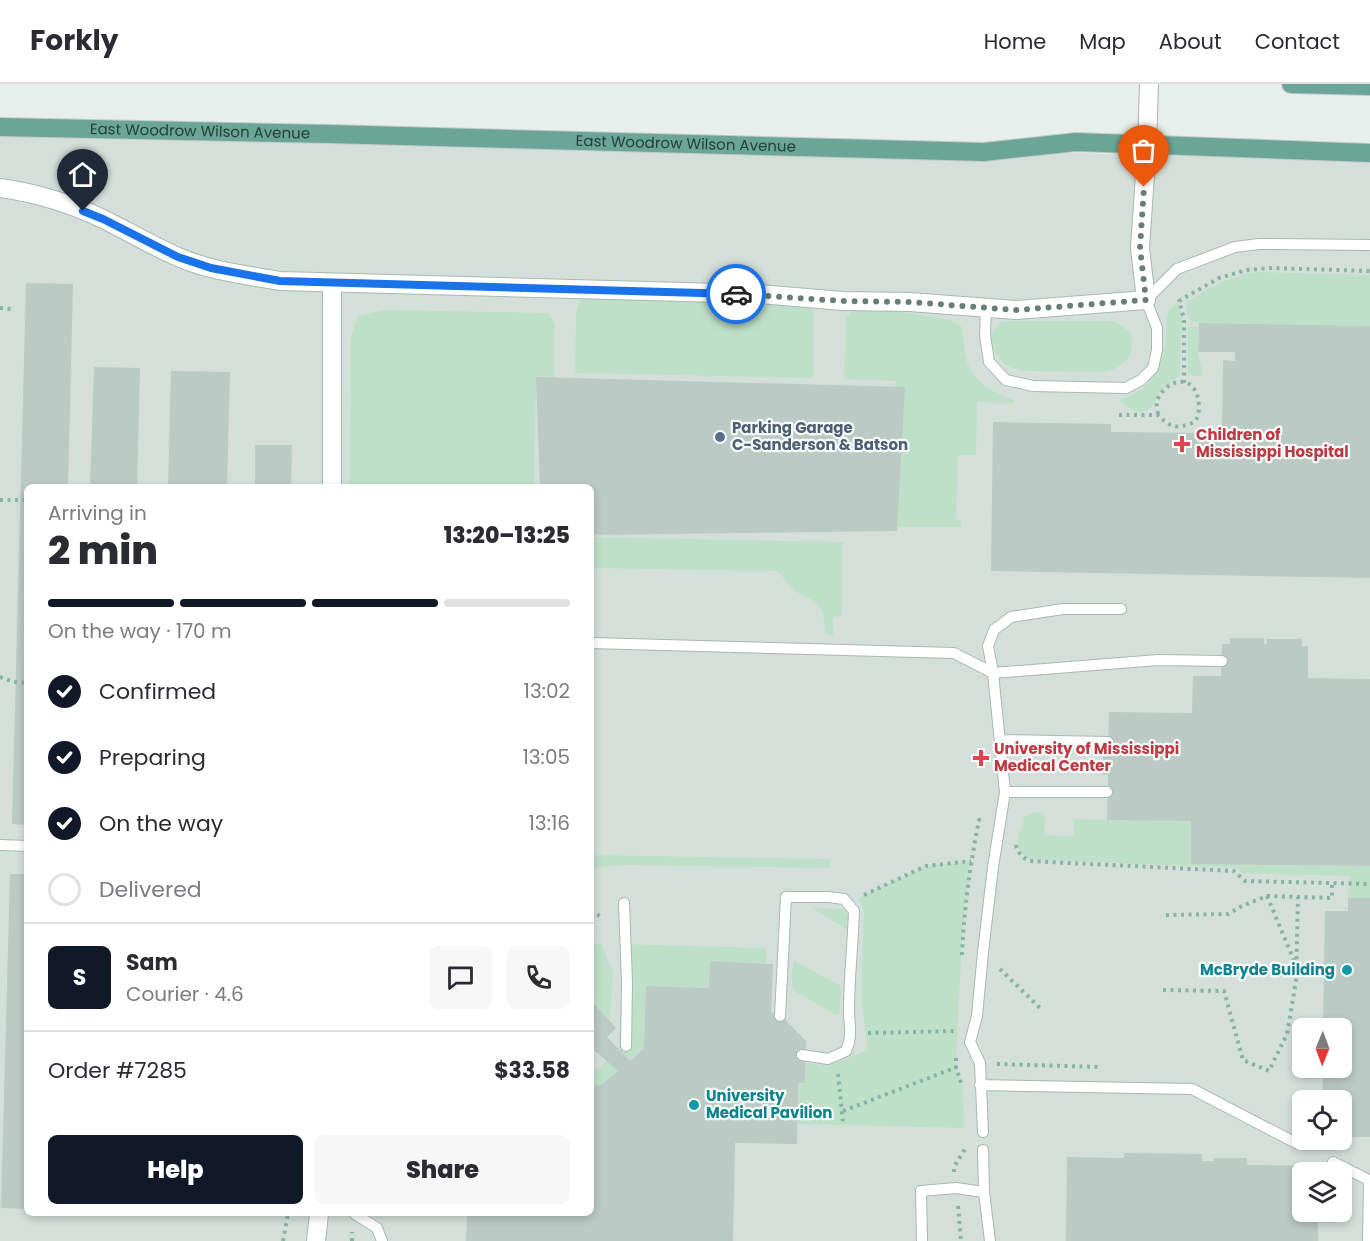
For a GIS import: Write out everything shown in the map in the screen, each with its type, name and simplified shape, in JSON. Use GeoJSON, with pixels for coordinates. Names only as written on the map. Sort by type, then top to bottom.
{"type":"FeatureCollection","features":[{"type":"Feature","properties":{"kind":"main road"},"geometry":{"type":"LineString","coordinates":[[1291,84],[1370,86]]}},
{"type":"Feature","properties":{"kind":"main road","name":"East Woodrow Wilson Avenue"},"geometry":{"type":"LineString","coordinates":[[0,127],[984,152],[1076,142],[1370,153]]}},
{"type":"Feature","properties":{"kind":"street"},"geometry":{"type":"LineString","coordinates":[[0,188],[22,191],[64,203],[103,219],[178,257],[211,268],[280,281],[759,294],[1016,310],[1146,300],[1140,248],[1148,145],[1149,84]]}},
{"type":"Feature","properties":{"kind":"street"},"geometry":{"type":"LineString","coordinates":[[332,283],[332,484]]}},
{"type":"Feature","properties":{"kind":"street"},"geometry":{"type":"LineString","coordinates":[[316,1241],[319,1216]]}},
{"type":"Feature","properties":{"kind":"lane"},"geometry":{"type":"LineString","coordinates":[[986,308],[985,335],[989,362],[1006,380],[1033,386],[1126,388],[1141,380],[1153,368],[1157,350],[1157,328],[1146,300],[1177,269],[1235,247],[1259,244],[1370,245]]}},
{"type":"Feature","properties":{"kind":"lane"},"geometry":{"type":"LineString","coordinates":[[983,1132],[980,1063],[970,1042],[977,1016],[983,952],[1005,792],[988,645],[994,630],[1011,617],[1063,609],[1121,609]]}},
{"type":"Feature","properties":{"kind":"lane"},"geometry":{"type":"LineString","coordinates":[[594,643],[954,653],[993,673],[1158,660],[1222,661]]}},
{"type":"Feature","properties":{"kind":"lane"},"geometry":{"type":"LineString","coordinates":[[1000,740],[1108,742]]}},
{"type":"Feature","properties":{"kind":"lane"},"geometry":{"type":"LineString","coordinates":[[1005,792],[1107,792]]}},
{"type":"Feature","properties":{"kind":"lane"},"geometry":{"type":"LineString","coordinates":[[0,845],[24,846]]}},
{"type":"Feature","properties":{"kind":"lane"},"geometry":{"type":"LineString","coordinates":[[780,1016],[786,897],[844,899],[854,911],[849,1011],[850,1041],[846,1052],[828,1059],[802,1055]]}},
{"type":"Feature","properties":{"kind":"lane"},"geometry":{"type":"LineString","coordinates":[[624,903],[627,983],[626,1046]]}},
{"type":"Feature","properties":{"kind":"lane"},"geometry":{"type":"LineString","coordinates":[[980,1085],[1192,1089],[1292,1141]]}},
{"type":"Feature","properties":{"kind":"lane"},"geometry":{"type":"LineString","coordinates":[[983,1150],[984,1192],[990,1241]]}},
{"type":"Feature","properties":{"kind":"lane"},"geometry":{"type":"LineString","coordinates":[[1352,1171],[1370,1180],[1368,1241]]}},
{"type":"Feature","properties":{"kind":"lane"},"geometry":{"type":"LineString","coordinates":[[922,1241],[921,1191],[956,1188],[984,1192]]}},
{"type":"Feature","properties":{"kind":"lane"},"geometry":{"type":"LineString","coordinates":[[358,1216],[377,1228],[382,1241]]}},
{"type":"Feature","properties":{"kind":"path"},"geometry":{"type":"LineString","coordinates":[[1184,383],[1184,320],[1179,301],[1219,279],[1247,270],[1272,268],[1370,271]]}},
{"type":"Feature","properties":{"kind":"path"},"geometry":{"type":"LineString","coordinates":[[0,308],[10,309]]}},
{"type":"Feature","properties":{"kind":"path"},"geometry":{"type":"LineString","coordinates":[[1178,382],[1191,385],[1198,401],[1195,420],[1178,427],[1164,422],[1158,415],[1157,400],[1170,384],[1178,382]]}},
{"type":"Feature","properties":{"kind":"path"},"geometry":{"type":"LineString","coordinates":[[1119,415],[1158,415]]}},
{"type":"Feature","properties":{"kind":"path"},"geometry":{"type":"LineString","coordinates":[[0,500],[24,500]]}},
{"type":"Feature","properties":{"kind":"path"},"geometry":{"type":"LineString","coordinates":[[0,678],[24,682]]}},
{"type":"Feature","properties":{"kind":"path"},"geometry":{"type":"LineString","coordinates":[[979,820],[1020,826],[1016,849],[1029,861],[1234,871],[1245,881],[1370,884]]}},
{"type":"Feature","properties":{"kind":"path"},"geometry":{"type":"LineString","coordinates":[[844,899],[858,898],[926,866],[971,861]]}},
{"type":"Feature","properties":{"kind":"path"},"geometry":{"type":"LineString","coordinates":[[1166,915],[1228,914],[1267,896],[1332,898],[1332,883]]}},
{"type":"Feature","properties":{"kind":"path"},"geometry":{"type":"LineString","coordinates":[[1267,896],[1296,967]]}},
{"type":"Feature","properties":{"kind":"path"},"geometry":{"type":"LineString","coordinates":[[1163,990],[1224,991],[1243,1060],[1269,1071],[1287,1034],[1296,981],[1298,897]]}},
{"type":"Feature","properties":{"kind":"path"},"geometry":{"type":"LineString","coordinates":[[594,912],[600,917]]}},
{"type":"Feature","properties":{"kind":"path"},"geometry":{"type":"LineString","coordinates":[[851,1033],[957,1031]]}},
{"type":"Feature","properties":{"kind":"path"},"geometry":{"type":"LineString","coordinates":[[836,1056],[843,1121]]}},
{"type":"Feature","properties":{"kind":"path"},"geometry":{"type":"LineString","coordinates":[[843,1111],[956,1067],[980,1063]]}},
{"type":"Feature","properties":{"kind":"path"},"geometry":{"type":"LineString","coordinates":[[283,1241],[288,1216]]}},
{"type":"Feature","properties":{"kind":"shaded area","name":"University of Mississippi Medical Center"},"geometry":{"type":"Polygon","coordinates":[[[0,127],[1370,160],[1370,1241],[0,1241],[0,127]]]}},
{"type":"Feature","properties":{"kind":"green space"},"geometry":{"type":"Polygon","coordinates":[[[1258,272],[1370,275],[1370,326],[1199,323],[1189,320],[1185,303],[1220,283],[1258,272]]]}},
{"type":"Feature","properties":{"kind":"green space"},"geometry":{"type":"Polygon","coordinates":[[[583,298],[798,301],[810,308],[814,315],[813,378],[575,373],[576,313],[583,298]]]}},
{"type":"Feature","properties":{"kind":"green space"},"geometry":{"type":"Polygon","coordinates":[[[1178,302],[1182,316],[1180,375],[1161,390],[1150,408],[1137,412],[1120,402],[1121,399],[1141,389],[1155,375],[1163,357],[1168,313],[1178,302]]]}},
{"type":"Feature","properties":{"kind":"green space"},"geometry":{"type":"Polygon","coordinates":[[[861,305],[950,320],[961,326],[965,354],[977,378],[990,389],[1014,400],[1015,403],[977,402],[976,455],[958,455],[956,520],[961,521],[961,527],[891,527],[896,381],[844,379],[846,318],[855,307],[861,305]]]}},
{"type":"Feature","properties":{"kind":"green space"},"geometry":{"type":"Polygon","coordinates":[[[385,310],[548,313],[555,327],[554,386],[536,387],[534,484],[349,484],[351,336],[358,316],[385,310]]]}},
{"type":"Feature","properties":{"kind":"green space"},"geometry":{"type":"Polygon","coordinates":[[[1002,321],[1114,321],[1129,331],[1132,338],[1131,352],[1118,367],[1104,372],[1021,371],[1006,365],[991,345],[994,330],[1002,321]]]}},
{"type":"Feature","properties":{"kind":"green space"},"geometry":{"type":"Polygon","coordinates":[[[1188,327],[1199,327],[1198,352],[1203,376],[1194,376],[1188,372],[1188,327]]]}},
{"type":"Feature","properties":{"kind":"green space"},"geometry":{"type":"Polygon","coordinates":[[[594,537],[843,542],[842,616],[833,617],[833,637],[825,632],[824,617],[815,601],[798,593],[777,571],[594,568],[594,537]]]}},
{"type":"Feature","properties":{"kind":"green space"},"geometry":{"type":"Polygon","coordinates":[[[1040,812],[1044,814],[1045,819],[1044,835],[1074,836],[1074,819],[1191,821],[1191,864],[1370,866],[1370,898],[1348,898],[1349,876],[1242,873],[1236,868],[1029,859],[1019,848],[1019,834],[1024,824],[1023,818],[1040,812]]]}},
{"type":"Feature","properties":{"kind":"green space"},"geometry":{"type":"Polygon","coordinates":[[[594,855],[830,859],[830,868],[625,865],[594,868],[594,855]]]}},
{"type":"Feature","properties":{"kind":"green space"},"geometry":{"type":"Polygon","coordinates":[[[971,861],[963,927],[956,1067],[963,1087],[964,1128],[797,1124],[798,1083],[805,1083],[806,1063],[828,1066],[868,1050],[861,997],[864,910],[858,898],[926,866],[971,861]]]}},
{"type":"Feature","properties":{"kind":"green space"},"geometry":{"type":"Polygon","coordinates":[[[812,908],[843,909],[851,919],[851,932],[812,908]]]}},
{"type":"Feature","properties":{"kind":"green space"},"geometry":{"type":"Polygon","coordinates":[[[601,943],[613,972],[610,1021],[594,1003],[594,945],[601,943]]]}},
{"type":"Feature","properties":{"kind":"green space"},"geometry":{"type":"Polygon","coordinates":[[[623,944],[767,948],[766,963],[710,961],[709,988],[646,986],[644,1048],[630,1061],[619,1050],[623,944]]]}},
{"type":"Feature","properties":{"kind":"green space"},"geometry":{"type":"Polygon","coordinates":[[[794,961],[841,986],[840,1014],[836,1015],[796,992],[792,981],[794,961]]]}},
{"type":"Feature","properties":{"kind":"green space"},"geometry":{"type":"Polygon","coordinates":[[[607,1060],[618,1071],[601,1085],[594,1085],[594,1069],[599,1069],[607,1060]]]}},
{"type":"Feature","properties":{"kind":"building"},"geometry":{"type":"Polygon","coordinates":[[[26,283],[73,284],[68,484],[24,484],[24,825],[12,824],[26,283]]]}},
{"type":"Feature","properties":{"kind":"building","name":"Children of Mississippi Hospital"},"geometry":{"type":"Polygon","coordinates":[[[1199,323],[1370,326],[1370,578],[991,571],[993,422],[1111,424],[1111,432],[1222,433],[1223,360],[1235,361],[1235,352],[1198,352],[1199,323]]]}},
{"type":"Feature","properties":{"kind":"building"},"geometry":{"type":"Polygon","coordinates":[[[94,367],[140,368],[137,484],[90,484],[94,367]]]}},
{"type":"Feature","properties":{"kind":"building"},"geometry":{"type":"Polygon","coordinates":[[[171,371],[230,372],[227,484],[168,484],[171,371]]]}},
{"type":"Feature","properties":{"kind":"building","name":"Parking Garage C-Sanderson & Batson"},"geometry":{"type":"Polygon","coordinates":[[[536,377],[905,387],[897,531],[594,535],[594,484],[540,484],[536,377]]]}},
{"type":"Feature","properties":{"kind":"building"},"geometry":{"type":"Polygon","coordinates":[[[255,445],[292,445],[291,484],[255,484],[255,445]]]}},
{"type":"Feature","properties":{"kind":"building"},"geometry":{"type":"Polygon","coordinates":[[[1230,638],[1264,638],[1264,644],[1267,644],[1267,639],[1302,639],[1302,647],[1308,646],[1308,678],[1370,679],[1370,866],[1191,864],[1191,821],[1107,820],[1108,775],[1103,775],[1103,752],[1108,752],[1109,712],[1192,713],[1193,676],[1221,676],[1222,644],[1230,644],[1230,638]]]}},
{"type":"Feature","properties":{"kind":"building"},"geometry":{"type":"Polygon","coordinates":[[[10,874],[24,874],[24,1209],[1,1208],[10,874]]]}},
{"type":"Feature","properties":{"kind":"building","name":"McBryde Building"},"geometry":{"type":"Polygon","coordinates":[[[1348,898],[1370,898],[1370,1137],[1352,1137],[1352,1090],[1322,1090],[1323,1078],[1352,1078],[1352,1018],[1323,1018],[1325,911],[1348,911],[1348,898]]]}},
{"type":"Feature","properties":{"kind":"building","name":"University Medical Pavilion"},"geometry":{"type":"Polygon","coordinates":[[[710,961],[773,964],[771,1013],[779,1013],[806,1041],[805,1083],[798,1083],[797,1144],[735,1143],[733,1241],[466,1241],[467,1216],[594,1216],[594,1085],[601,1085],[618,1071],[594,1050],[594,1003],[616,1028],[607,1037],[630,1061],[644,1048],[646,986],[709,988],[710,961]]]}},
{"type":"Feature","properties":{"kind":"building"},"geometry":{"type":"Polygon","coordinates":[[[1124,1153],[1202,1154],[1202,1161],[1214,1161],[1214,1158],[1247,1158],[1247,1165],[1292,1166],[1292,1222],[1318,1222],[1318,1241],[1066,1241],[1067,1157],[1124,1158],[1124,1153]]]}},
{"type":"Feature","properties":{"kind":"way so far"},"geometry":{"type":"LineString","coordinates":[[736,294],[843,301],[910,302],[1016,310],[1146,300],[1140,248],[1144,187]]}},
{"type":"Feature","properties":{"kind":"place","name":"Parking Garage C-Sanderson & Batson"},"geometry":{"type":"Point","coordinates":[720,437]}},
{"type":"Feature","properties":{"kind":"place","name":"Children of Mississippi Hospital"},"geometry":{"type":"Point","coordinates":[1182,444]}},
{"type":"Feature","properties":{"kind":"place","name":"University of Mississippi Medical Center"},"geometry":{"type":"Point","coordinates":[981,758]}},
{"type":"Feature","properties":{"kind":"place","name":"McBryde Building"},"geometry":{"type":"Point","coordinates":[1347,970]}},
{"type":"Feature","properties":{"kind":"place","name":"University Medical Pavilion"},"geometry":{"type":"Point","coordinates":[694,1105]}},
{"type":"Feature","properties":{"kind":"route"},"geometry":{"type":"LineString","coordinates":[[83,211],[178,257],[211,268],[280,281],[736,294]]}}]}
